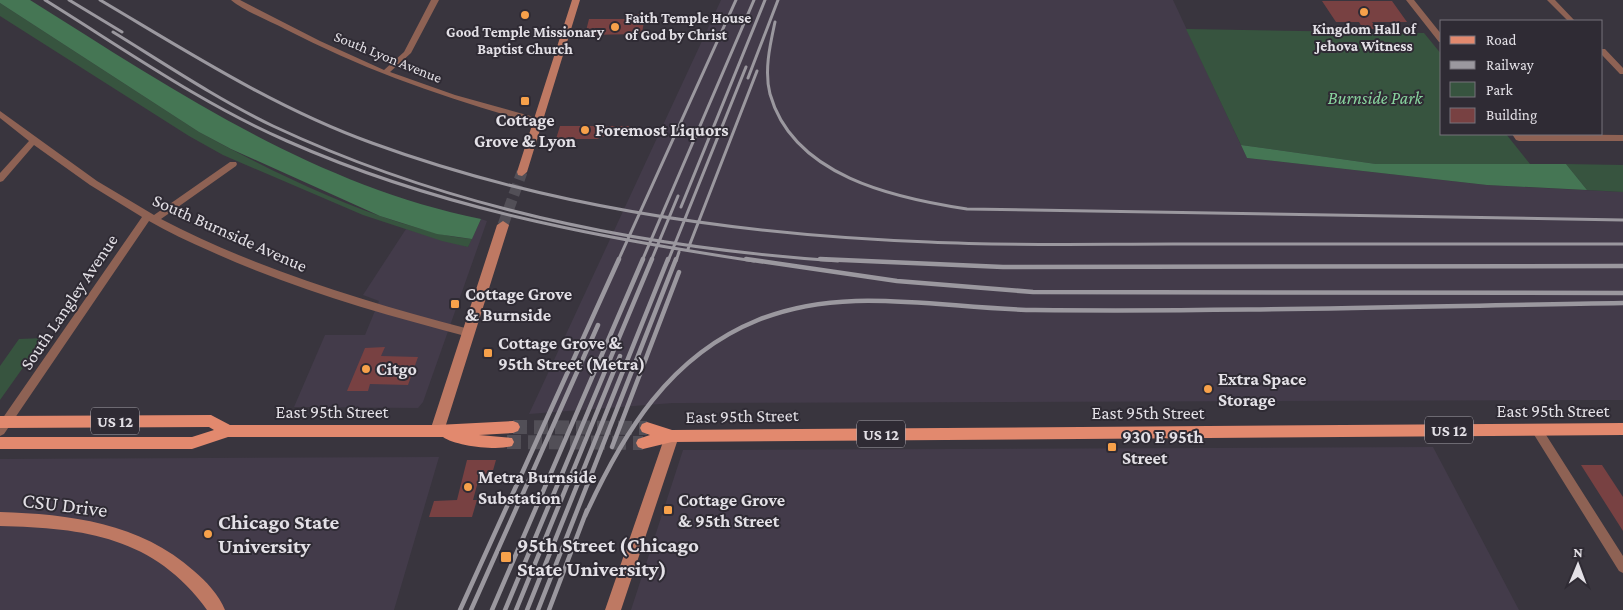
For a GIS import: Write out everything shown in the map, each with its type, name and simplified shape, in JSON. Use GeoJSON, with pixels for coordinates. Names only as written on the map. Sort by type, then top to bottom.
{"type":"FeatureCollection","features":[{"type":"Feature","properties":{"kind":"main road"},"geometry":{"type":"LineString","coordinates":[[522,172],[576,0]]}},
{"type":"Feature","properties":{"kind":"main road"},"geometry":{"type":"LineString","coordinates":[[437,431],[503,225]]}},
{"type":"Feature","properties":{"kind":"main road","name":"East 95th Street"},"geometry":{"type":"LineString","coordinates":[[2,425],[211,421],[228,431]]}},
{"type":"Feature","properties":{"kind":"main road","name":"East 95th Street"},"geometry":{"type":"LineString","coordinates":[[0,443],[192,443],[228,431],[437,431],[513,427]]}},
{"type":"Feature","properties":{"kind":"main road","name":"East 95th Street"},"geometry":{"type":"LineString","coordinates":[[647,428],[672,436]]}},
{"type":"Feature","properties":{"kind":"main road","name":"East 95th Street"},"geometry":{"type":"LineString","coordinates":[[643,442],[672,436],[1623,429]]}},
{"type":"Feature","properties":{"kind":"main road","name":"East 95th Street"},"geometry":{"type":"LineString","coordinates":[[437,431],[484,442],[508,442]]}},
{"type":"Feature","properties":{"kind":"main road"},"geometry":{"type":"LineString","coordinates":[[613,610],[672,436]]}},
{"type":"Feature","properties":{"kind":"main road","name":"CSU Drive"},"geometry":{"type":"LineString","coordinates":[[0,519],[64,522],[93,526],[124,536],[150,547],[173,563],[195,582],[217,610]]}},
{"type":"Feature","properties":{"kind":"street","name":"South Lyon Avenue"},"geometry":{"type":"LineString","coordinates":[[235,0],[299,34],[385,73],[458,99],[538,121]]}},
{"type":"Feature","properties":{"kind":"street"},"geometry":{"type":"LineString","coordinates":[[385,73],[407,53],[436,0]]}},
{"type":"Feature","properties":{"kind":"street"},"geometry":{"type":"LineString","coordinates":[[1410,0],[1440,38]]}},
{"type":"Feature","properties":{"kind":"street"},"geometry":{"type":"LineString","coordinates":[[1551,0],[1571,20]]}},
{"type":"Feature","properties":{"kind":"street"},"geometry":{"type":"LineString","coordinates":[[1603,52],[1623,72]]}},
{"type":"Feature","properties":{"kind":"street","name":"South Burnside Avenue"},"geometry":{"type":"LineString","coordinates":[[0,114],[34,140],[151,218],[262,269],[368,307],[469,333]]}},
{"type":"Feature","properties":{"kind":"street"},"geometry":{"type":"LineString","coordinates":[[1518,136],[1623,138]]}},
{"type":"Feature","properties":{"kind":"street"},"geometry":{"type":"LineString","coordinates":[[0,179],[34,140]]}},
{"type":"Feature","properties":{"kind":"street","name":"South Langley Avenue"},"geometry":{"type":"LineString","coordinates":[[2,425],[151,218],[234,164]]}},
{"type":"Feature","properties":{"kind":"street"},"geometry":{"type":"LineString","coordinates":[[1538,430],[1623,567]]}},
{"type":"Feature","properties":{"kind":"shaded area"},"geometry":{"type":"Polygon","coordinates":[[[721,0],[1173,0],[1247,158],[1487,185],[1623,192],[1623,400],[673,403],[529,414],[721,0]]]}},
{"type":"Feature","properties":{"kind":"shaded area"},"geometry":{"type":"Polygon","coordinates":[[[481,219],[487,221],[423,402],[418,408],[294,407],[325,335],[365,335],[379,301],[363,295],[406,229],[468,247],[481,219]]]}},
{"type":"Feature","properties":{"kind":"shaded area"},"geometry":{"type":"Polygon","coordinates":[[[1433,447],[1519,610],[631,610],[683,450],[1433,447]]]}},
{"type":"Feature","properties":{"kind":"shaded area","name":"Chicago State University"},"geometry":{"type":"Polygon","coordinates":[[[439,457],[394,610],[0,610],[0,459],[439,457]]]}},
{"type":"Feature","properties":{"kind":"green space"},"geometry":{"type":"Polygon","coordinates":[[[0,0],[30,0],[191,99],[246,130],[302,158],[360,183],[419,203],[481,219],[472,239],[437,234],[380,216],[231,149],[199,132],[0,3],[0,0]]]}},
{"type":"Feature","properties":{"kind":"green space"},"geometry":{"type":"Polygon","coordinates":[[[0,3],[199,132],[248,158],[323,194],[375,214],[436,233],[472,239],[468,247],[442,241],[363,215],[223,155],[189,136],[0,16],[0,3]]]}},
{"type":"Feature","properties":{"kind":"green space","name":"Burnside Park"},"geometry":{"type":"Polygon","coordinates":[[[1186,29],[1424,33],[1440,53],[1440,135],[1507,135],[1530,164],[1376,164],[1241,145],[1186,29]]]}},
{"type":"Feature","properties":{"kind":"green space"},"geometry":{"type":"Polygon","coordinates":[[[1241,145],[1376,164],[1566,164],[1587,190],[1487,185],[1247,158],[1241,145]]]}},
{"type":"Feature","properties":{"kind":"green space"},"geometry":{"type":"Polygon","coordinates":[[[1566,164],[1623,165],[1623,192],[1587,190],[1566,164]]]}},
{"type":"Feature","properties":{"kind":"green space"},"geometry":{"type":"Polygon","coordinates":[[[44,338],[0,400],[0,366],[19,339],[44,338]]]}},
{"type":"Feature","properties":{"kind":"building","name":"Kingdom Hall of Jehova Witness"},"geometry":{"type":"Polygon","coordinates":[[[1322,1],[1392,1],[1407,22],[1372,22],[1377,29],[1363,29],[1359,22],[1336,22],[1322,1]]]}},
{"type":"Feature","properties":{"kind":"building","name":"Faith Temple House of God by Christ"},"geometry":{"type":"Polygon","coordinates":[[[628,14],[645,14],[642,34],[585,35],[589,19],[627,19],[628,14]]]}},
{"type":"Feature","properties":{"kind":"building","name":"Foremost Liquors"},"geometry":{"type":"Polygon","coordinates":[[[560,126],[629,127],[597,139],[556,139],[560,126]]]}},
{"type":"Feature","properties":{"kind":"building"},"geometry":{"type":"Polygon","coordinates":[[[385,347],[381,356],[418,357],[408,385],[370,384],[368,391],[347,391],[365,348],[385,347]]]}},
{"type":"Feature","properties":{"kind":"building","name":"Metra Burnside Substation"},"geometry":{"type":"Polygon","coordinates":[[[467,460],[496,460],[492,474],[480,474],[473,500],[477,500],[472,517],[429,517],[434,501],[457,500],[467,460]]]}},
{"type":"Feature","properties":{"kind":"building"},"geometry":{"type":"Polygon","coordinates":[[[1581,465],[1602,465],[1623,497],[1623,531],[1581,465]]]}},
{"type":"Feature","properties":{"kind":"tunnel"},"geometry":{"type":"LineString","coordinates":[[503,225],[522,172]]}},
{"type":"Feature","properties":{"kind":"tunnel"},"geometry":{"type":"LineString","coordinates":[[513,427],[647,428]]}},
{"type":"Feature","properties":{"kind":"tunnel"},"geometry":{"type":"LineString","coordinates":[[507,442],[643,443]]}},
{"type":"Feature","properties":{"kind":"railway"},"geometry":{"type":"LineString","coordinates":[[45,0],[194,93],[287,141],[343,164],[458,202],[516,217],[628,240]]}},
{"type":"Feature","properties":{"kind":"railway"},"geometry":{"type":"LineString","coordinates":[[69,0],[122,32]]}},
{"type":"Feature","properties":{"kind":"railway"},"geometry":{"type":"LineString","coordinates":[[100,0],[233,78],[336,129],[439,166],[508,185],[640,213]]}},
{"type":"Feature","properties":{"kind":"railway"},"geometry":{"type":"LineString","coordinates":[[640,213],[736,0]]}},
{"type":"Feature","properties":{"kind":"railway"},"geometry":{"type":"LineString","coordinates":[[661,216],[754,0]]}},
{"type":"Feature","properties":{"kind":"railway"},"geometry":{"type":"LineString","coordinates":[[681,207],[765,0]]}},
{"type":"Feature","properties":{"kind":"railway"},"geometry":{"type":"LineString","coordinates":[[748,78],[778,0]]}},
{"type":"Feature","properties":{"kind":"railway"},"geometry":{"type":"LineString","coordinates":[[775,22],[768,58],[768,85],[782,122],[800,145],[823,164],[850,178],[909,198],[967,209],[1623,220]]}},
{"type":"Feature","properties":{"kind":"railway"},"geometry":{"type":"LineString","coordinates":[[113,32],[211,93],[252,116],[340,155],[408,180],[478,201],[549,219],[630,235]]}},
{"type":"Feature","properties":{"kind":"railway"},"geometry":{"type":"LineString","coordinates":[[684,220],[746,67]]}},
{"type":"Feature","properties":{"kind":"railway"},"geometry":{"type":"LineString","coordinates":[[698,222],[757,71]]}},
{"type":"Feature","properties":{"kind":"railway"},"geometry":{"type":"LineString","coordinates":[[669,218],[678,196]]}},
{"type":"Feature","properties":{"kind":"railway"},"geometry":{"type":"LineString","coordinates":[[630,235],[640,213]]}},
{"type":"Feature","properties":{"kind":"railway"},"geometry":{"type":"LineString","coordinates":[[640,213],[661,216]]}},
{"type":"Feature","properties":{"kind":"railway"},"geometry":{"type":"LineString","coordinates":[[651,239],[661,216]]}},
{"type":"Feature","properties":{"kind":"railway"},"geometry":{"type":"LineString","coordinates":[[661,216],[669,218]]}},
{"type":"Feature","properties":{"kind":"railway"},"geometry":{"type":"LineString","coordinates":[[660,240],[669,218]]}},
{"type":"Feature","properties":{"kind":"railway"},"geometry":{"type":"LineString","coordinates":[[669,218],[684,220]]}},
{"type":"Feature","properties":{"kind":"railway"},"geometry":{"type":"LineString","coordinates":[[675,243],[684,220]]}},
{"type":"Feature","properties":{"kind":"railway"},"geometry":{"type":"LineString","coordinates":[[684,220],[698,222]]}},
{"type":"Feature","properties":{"kind":"railway"},"geometry":{"type":"LineString","coordinates":[[689,245],[698,222]]}},
{"type":"Feature","properties":{"kind":"railway"},"geometry":{"type":"LineString","coordinates":[[698,222],[787,233],[959,243],[1623,244]]}},
{"type":"Feature","properties":{"kind":"railway"},"geometry":{"type":"LineString","coordinates":[[628,240],[630,235]]}},
{"type":"Feature","properties":{"kind":"railway"},"geometry":{"type":"LineString","coordinates":[[630,235],[651,239]]}},
{"type":"Feature","properties":{"kind":"railway"},"geometry":{"type":"LineString","coordinates":[[649,244],[651,239]]}},
{"type":"Feature","properties":{"kind":"railway"},"geometry":{"type":"LineString","coordinates":[[651,239],[660,240]]}},
{"type":"Feature","properties":{"kind":"railway"},"geometry":{"type":"LineString","coordinates":[[618,261],[628,240]]}},
{"type":"Feature","properties":{"kind":"railway"},"geometry":{"type":"LineString","coordinates":[[628,240],[649,244]]}},
{"type":"Feature","properties":{"kind":"railway"},"geometry":{"type":"LineString","coordinates":[[658,245],[660,240]]}},
{"type":"Feature","properties":{"kind":"railway"},"geometry":{"type":"LineString","coordinates":[[660,240],[675,243]]}},
{"type":"Feature","properties":{"kind":"railway"},"geometry":{"type":"LineString","coordinates":[[673,248],[675,243]]}},
{"type":"Feature","properties":{"kind":"railway"},"geometry":{"type":"LineString","coordinates":[[675,243],[689,245]]}},
{"type":"Feature","properties":{"kind":"railway"},"geometry":{"type":"LineString","coordinates":[[642,261],[649,244]]}},
{"type":"Feature","properties":{"kind":"railway"},"geometry":{"type":"LineString","coordinates":[[649,244],[658,245]]}},
{"type":"Feature","properties":{"kind":"railway"},"geometry":{"type":"LineString","coordinates":[[651,261],[658,245]]}},
{"type":"Feature","properties":{"kind":"railway"},"geometry":{"type":"LineString","coordinates":[[658,245],[673,248]]}},
{"type":"Feature","properties":{"kind":"railway"},"geometry":{"type":"LineString","coordinates":[[689,245],[766,255],[838,261]]}},
{"type":"Feature","properties":{"kind":"railway"},"geometry":{"type":"LineString","coordinates":[[668,261],[673,248]]}},
{"type":"Feature","properties":{"kind":"railway"},"geometry":{"type":"LineString","coordinates":[[673,248],[754,261]]}},
{"type":"Feature","properties":{"kind":"railway"},"geometry":{"type":"LineString","coordinates":[[676,261],[679,252]]}},
{"type":"Feature","properties":{"kind":"railway"},"geometry":{"type":"LineString","coordinates":[[460,610],[619,259]]}},
{"type":"Feature","properties":{"kind":"railway"},"geometry":{"type":"LineString","coordinates":[[492,610],[643,259]]}},
{"type":"Feature","properties":{"kind":"railway"},"geometry":{"type":"LineString","coordinates":[[505,610],[652,259]]}},
{"type":"Feature","properties":{"kind":"railway"},"geometry":{"type":"LineString","coordinates":[[527,610],[668,259]]}},
{"type":"Feature","properties":{"kind":"railway"},"geometry":{"type":"LineString","coordinates":[[538,610],[676,259]]}},
{"type":"Feature","properties":{"kind":"railway"},"geometry":{"type":"LineString","coordinates":[[746,259],[897,281],[1033,292],[1623,293]]}},
{"type":"Feature","properties":{"kind":"railway"},"geometry":{"type":"LineString","coordinates":[[820,259],[1003,267],[1623,266]]}},
{"type":"Feature","properties":{"kind":"railway"},"geometry":{"type":"LineString","coordinates":[[612,447],[679,272]]}},
{"type":"Feature","properties":{"kind":"railway"},"geometry":{"type":"LineString","coordinates":[[585,516],[616,455],[633,427],[652,400],[674,376],[699,354],[727,335],[758,320],[792,309],[826,303],[860,301],[895,301],[1035,310],[1256,309],[1623,303]]}},
{"type":"Feature","properties":{"kind":"railway"},"geometry":{"type":"LineString","coordinates":[[471,610],[598,325]]}},
{"type":"Feature","properties":{"kind":"railway"},"geometry":{"type":"LineString","coordinates":[[516,610],[620,356]]}},
{"type":"Feature","properties":{"kind":"railway"},"geometry":{"type":"LineString","coordinates":[[549,610],[587,510]]}},
{"type":"Feature","properties":{"kind":"place","name":"Kingdom Hall of Jehova Witness"},"geometry":{"type":"Point","coordinates":[1364,12]}},
{"type":"Feature","properties":{"kind":"place","name":"Good Temple Missionary Baptist Church"},"geometry":{"type":"Point","coordinates":[525,15]}},
{"type":"Feature","properties":{"kind":"place","name":"Faith Temple House of God by Christ"},"geometry":{"type":"Point","coordinates":[615,27]}},
{"type":"Feature","properties":{"kind":"place","name":"Cottage Grove & Lyon"},"geometry":{"type":"Point","coordinates":[525,101]}},
{"type":"Feature","properties":{"kind":"place","name":"Foremost Liquors"},"geometry":{"type":"Point","coordinates":[585,130]}},
{"type":"Feature","properties":{"kind":"place","name":"Cottage Grove & Burnside"},"geometry":{"type":"Point","coordinates":[455,304]}},
{"type":"Feature","properties":{"kind":"place","name":"Cottage Grove & 95th Street (Metra)"},"geometry":{"type":"Point","coordinates":[488,353]}},
{"type":"Feature","properties":{"kind":"place","name":"Citgo"},"geometry":{"type":"Point","coordinates":[366,369]}},
{"type":"Feature","properties":{"kind":"place","name":"Extra Space Storage"},"geometry":{"type":"Point","coordinates":[1208,389]}},
{"type":"Feature","properties":{"kind":"place","name":"930 E 95th Street"},"geometry":{"type":"Point","coordinates":[1112,447]}},
{"type":"Feature","properties":{"kind":"place","name":"Metra Burnside Substation"},"geometry":{"type":"Point","coordinates":[468,487]}},
{"type":"Feature","properties":{"kind":"place","name":"Cottage Grove & 95th Street"},"geometry":{"type":"Point","coordinates":[668,510]}},
{"type":"Feature","properties":{"kind":"place","name":"Chicago State University"},"geometry":{"type":"Point","coordinates":[208,534]}},
{"type":"Feature","properties":{"kind":"place","name":"95th Street (Chicago State University)"},"geometry":{"type":"Point","coordinates":[506,557]}}]}
